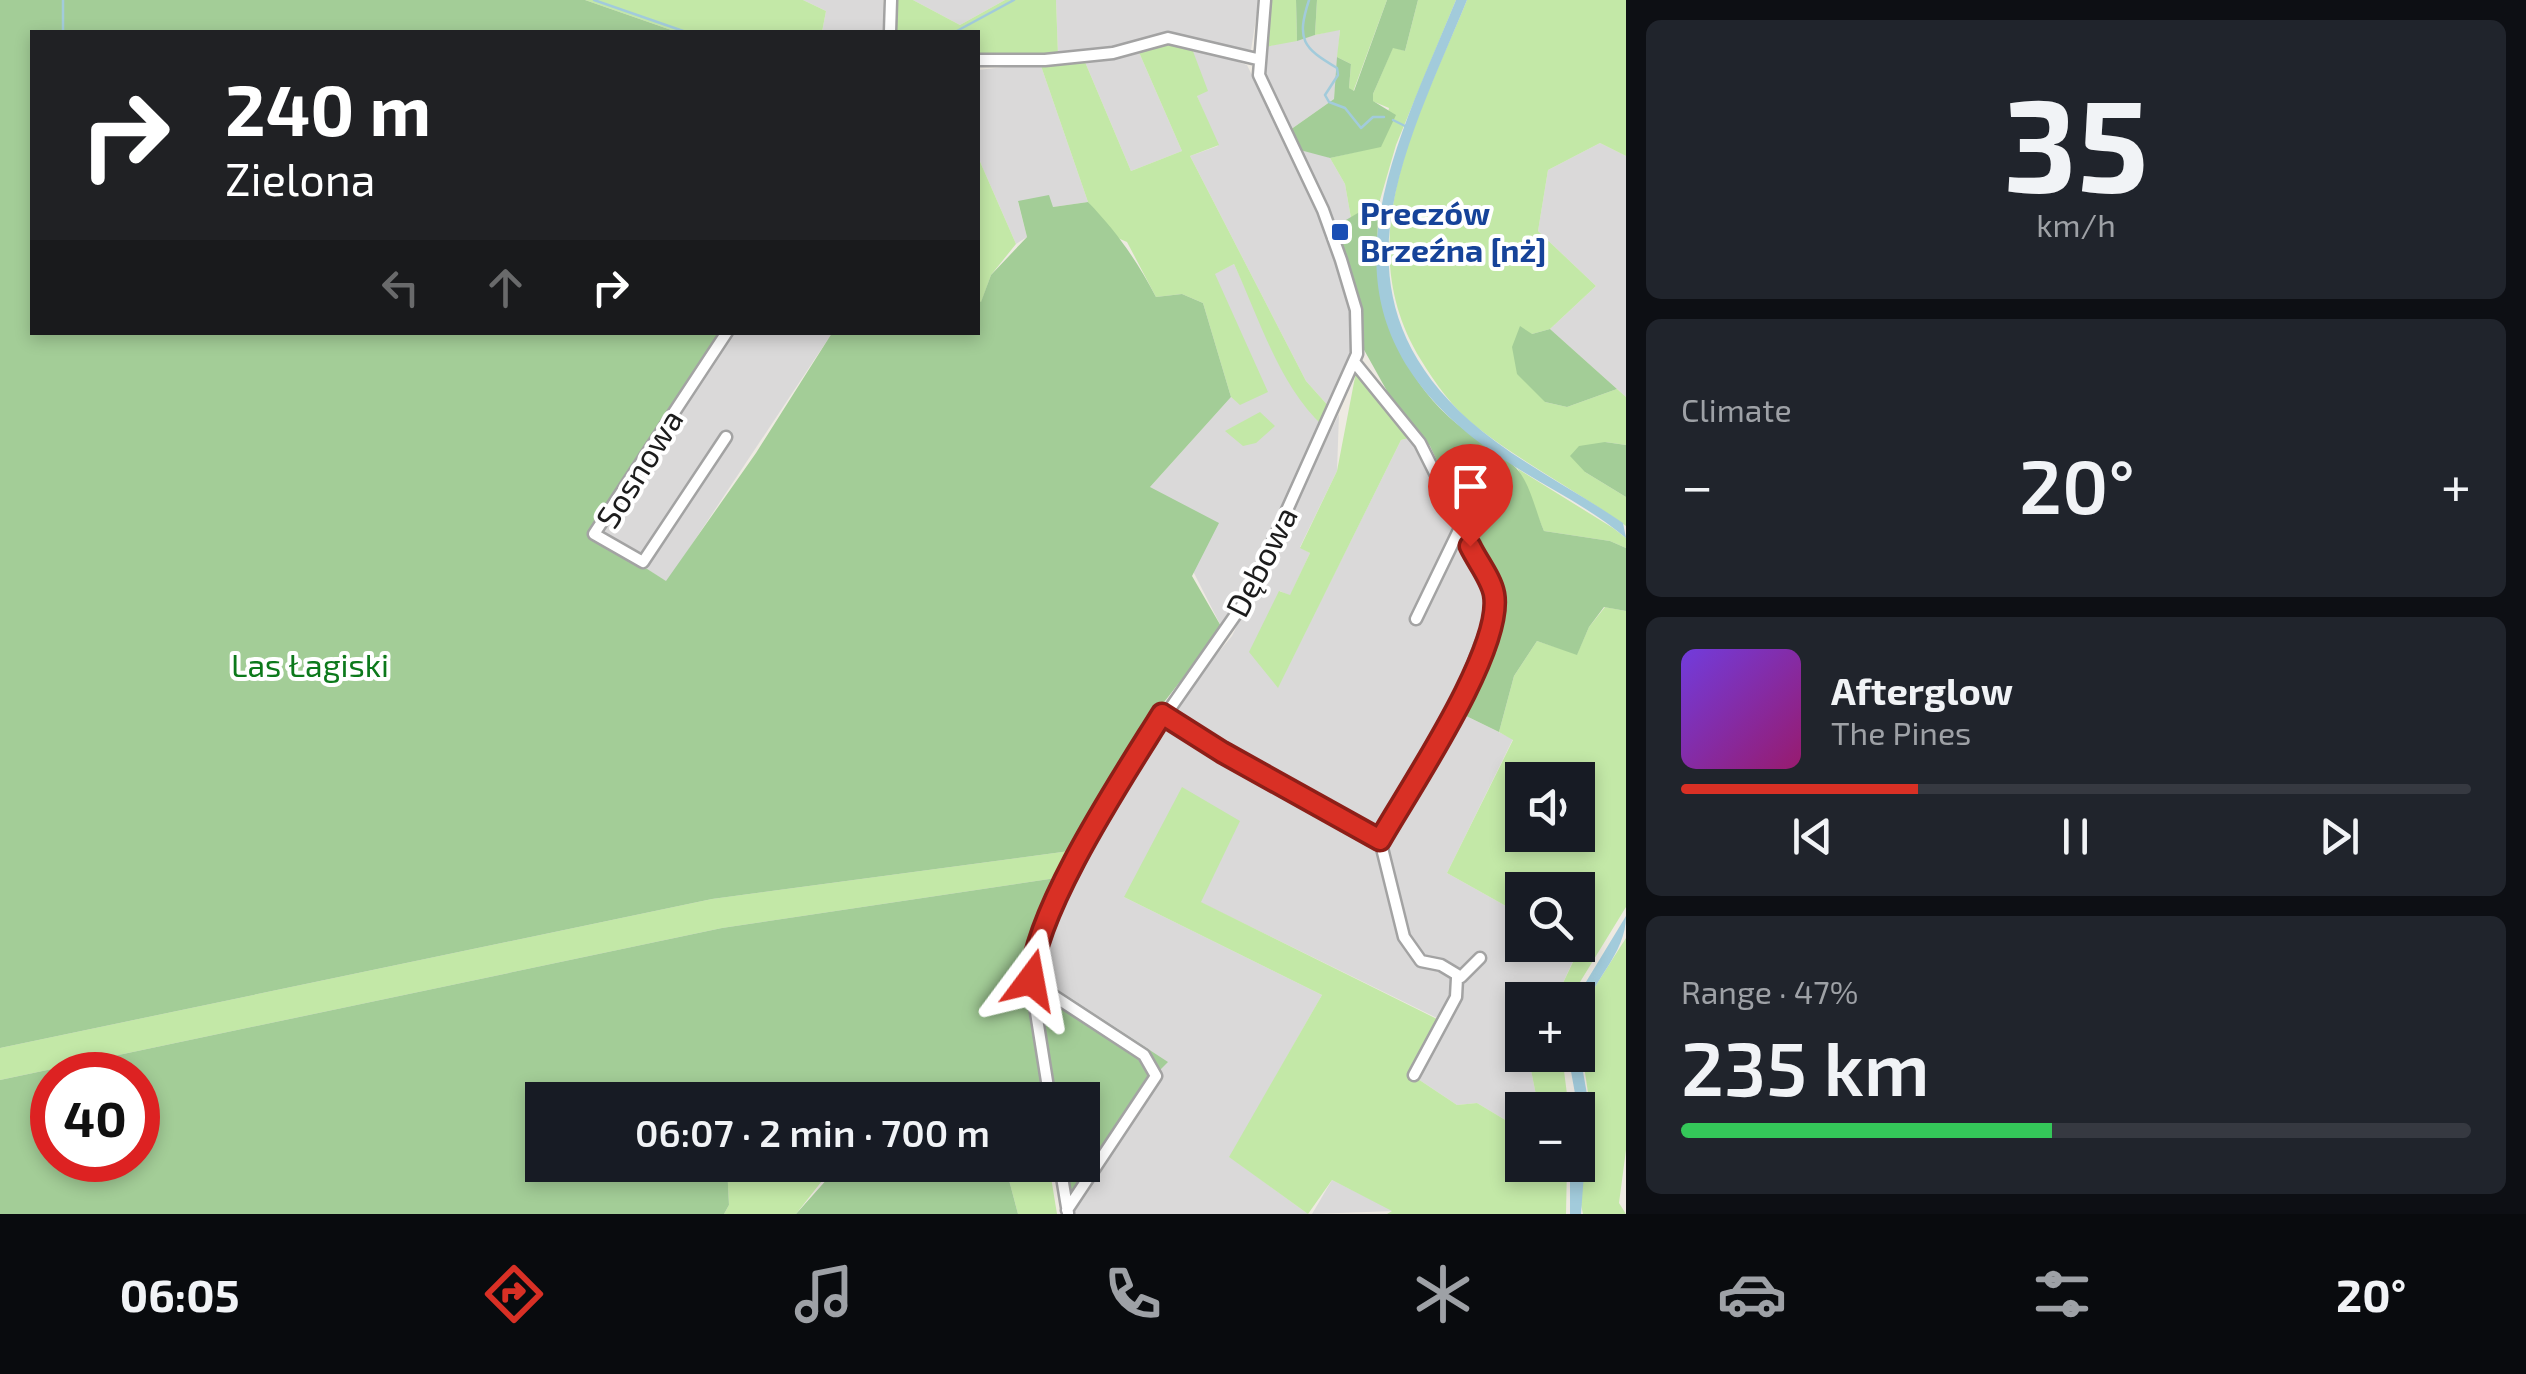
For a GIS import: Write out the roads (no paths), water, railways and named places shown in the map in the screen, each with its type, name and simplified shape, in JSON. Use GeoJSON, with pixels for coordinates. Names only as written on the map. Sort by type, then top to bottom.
{"type":"FeatureCollection","features":[{"type":"Feature","properties":{"kind":"street"},"geometry":{"type":"LineString","coordinates":[[890,30],[892,0]]}},
{"type":"Feature","properties":{"kind":"street","name":"Dębowa"},"geometry":{"type":"LineString","coordinates":[[1047,1082],[1031,980],[1034,953],[1045,926],[1109,802],[1162,714],[1248,597],[1354,362],[1357,319],[1346,276],[1323,210],[1263,88],[1257,58],[1265,0]]}},
{"type":"Feature","properties":{"kind":"street"},"geometry":{"type":"LineString","coordinates":[[980,60],[1045,60],[1113,53],[1168,38],[1257,58]]}},
{"type":"Feature","properties":{"kind":"street","name":"Sosnowa"},"geometry":{"type":"LineString","coordinates":[[725,335],[594,534],[643,562],[726,438]]}},
{"type":"Feature","properties":{"kind":"street"},"geometry":{"type":"LineString","coordinates":[[1354,362],[1420,443],[1493,590],[1493,620],[1446,728],[1380,840],[1408,946],[1421,962],[1441,965],[1458,978]]}},
{"type":"Feature","properties":{"kind":"street"},"geometry":{"type":"LineString","coordinates":[[1416,619],[1461,526]]}},
{"type":"Feature","properties":{"kind":"street"},"geometry":{"type":"LineString","coordinates":[[1162,714],[1380,840]]}},
{"type":"Feature","properties":{"kind":"street"},"geometry":{"type":"LineString","coordinates":[[1414,1076],[1456,997],[1458,978],[1480,958]]}},
{"type":"Feature","properties":{"kind":"street"},"geometry":{"type":"LineString","coordinates":[[1031,980],[1144,1055],[1156,1076],[1068,1212]]}},
{"type":"Feature","properties":{"kind":"street"},"geometry":{"type":"LineString","coordinates":[[1063,1182],[1068,1212]]}},
{"type":"Feature","properties":{"kind":"water"},"geometry":{"type":"Polygon","coordinates":[[[1456,0],[1467,0],[1403,164],[1391,217],[1389,269],[1400,321],[1425,372],[1470,421],[1525,462],[1623,523],[1626,538],[1480,443],[1426,392],[1393,341],[1378,287],[1378,233],[1388,177],[1407,119],[1456,0]]]}},
{"type":"Feature","properties":{"kind":"water"},"geometry":{"type":"Polygon","coordinates":[[[1626,916],[1619,947],[1595,988],[1595,982],[1586,982],[1626,916]]]}},
{"type":"Feature","properties":{"kind":"water"},"geometry":{"type":"Polygon","coordinates":[[[1571,1072],[1583,1072],[1587,1092],[1575,1092],[1571,1072]]]}},
{"type":"Feature","properties":{"kind":"water"},"geometry":{"type":"Polygon","coordinates":[[[1570,1182],[1583,1182],[1581,1214],[1570,1214],[1570,1182]]]}},
{"type":"Feature","properties":{"kind":"waterway"},"geometry":{"type":"LineString","coordinates":[[63,0],[63,30]]}},
{"type":"Feature","properties":{"kind":"waterway"},"geometry":{"type":"LineString","coordinates":[[594,0],[680,30]]}},
{"type":"Feature","properties":{"kind":"waterway"},"geometry":{"type":"LineString","coordinates":[[959,30],[1014,0]]}},
{"type":"Feature","properties":{"kind":"waterway"},"geometry":{"type":"LineString","coordinates":[[1309,0],[1303,25],[1305,41],[1316,55],[1337,68],[1338,75],[1325,95],[1329,102],[1345,108],[1361,128],[1373,117],[1384,117]]}},
{"type":"Feature","properties":{"kind":"waterway"},"geometry":{"type":"LineString","coordinates":[[1393,120],[1405,126]]}},
{"type":"Feature","properties":{"kind":"place","name":"Preczów Brzeźna [nż]"},"geometry":{"type":"Point","coordinates":[1340,232]}},
{"type":"Feature","properties":{"kind":"park label","name":"Las Łagiski"},"geometry":{"type":"Point","coordinates":[310,666]}}]}
